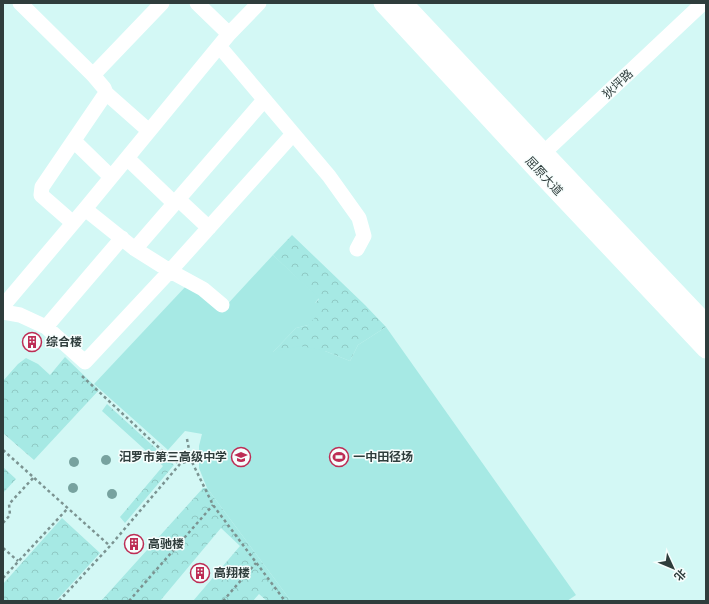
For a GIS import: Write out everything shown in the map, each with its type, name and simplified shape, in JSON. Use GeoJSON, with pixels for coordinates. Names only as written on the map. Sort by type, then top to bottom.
{"type":"FeatureCollection","features":[{"type":"Feature","properties":{"kind":"main road","name":"屈原大道"},"geometry":{"type":"LineString","coordinates":[[382,3],[706,324]]}},
{"type":"Feature","properties":{"kind":"main road","name":"屈原大道"},"geometry":{"type":"LineString","coordinates":[[403,3],[538,159],[706,349]]}},
{"type":"Feature","properties":{"kind":"street"},"geometry":{"type":"LineString","coordinates":[[93,75],[162,3]]}},
{"type":"Feature","properties":{"kind":"street"},"geometry":{"type":"LineString","coordinates":[[196,3],[229,34]]}},
{"type":"Feature","properties":{"kind":"street"},"geometry":{"type":"LineString","coordinates":[[3,306],[229,34],[259,3]]}},
{"type":"Feature","properties":{"kind":"street","name":"狄坪路"},"geometry":{"type":"LineString","coordinates":[[538,159],[703,3]]}},
{"type":"Feature","properties":{"kind":"street"},"geometry":{"type":"LineString","coordinates":[[24,4],[93,75],[104,88],[106,93],[149,131]]}},
{"type":"Feature","properties":{"kind":"street"},"geometry":{"type":"LineString","coordinates":[[219,46],[329,176],[359,218],[364,236],[357,249]]}},
{"type":"Feature","properties":{"kind":"street"},"geometry":{"type":"LineString","coordinates":[[73,223],[41,195],[42,187],[106,93]]}},
{"type":"Feature","properties":{"kind":"street"},"geometry":{"type":"LineString","coordinates":[[135,248],[264,100]]}},
{"type":"Feature","properties":{"kind":"street"},"geometry":{"type":"LineString","coordinates":[[3,312],[20,315],[46,327],[85,362],[170,272],[293,134]]}},
{"type":"Feature","properties":{"kind":"street"},"geometry":{"type":"LineString","coordinates":[[74,141],[111,177]]}},
{"type":"Feature","properties":{"kind":"street"},"geometry":{"type":"LineString","coordinates":[[127,158],[209,228]]}},
{"type":"Feature","properties":{"kind":"street"},"geometry":{"type":"LineString","coordinates":[[85,208],[135,248],[170,272],[203,289],[222,305]]}},
{"type":"Feature","properties":{"kind":"street"},"geometry":{"type":"LineString","coordinates":[[46,327],[122,238]]}},
{"type":"Feature","properties":{"kind":"path"},"geometry":{"type":"LineString","coordinates":[[79,374],[168,456],[180,464]]}},
{"type":"Feature","properties":{"kind":"path"},"geometry":{"type":"LineString","coordinates":[[187,439],[191,460],[213,505],[285,601]]}},
{"type":"Feature","properties":{"kind":"path"},"geometry":{"type":"LineString","coordinates":[[3,450],[110,546]]}},
{"type":"Feature","properties":{"kind":"path"},"geometry":{"type":"LineString","coordinates":[[59,601],[110,546],[180,464],[191,460]]}},
{"type":"Feature","properties":{"kind":"path"},"geometry":{"type":"LineString","coordinates":[[3,524],[10,516],[9,504],[34,478]]}},
{"type":"Feature","properties":{"kind":"path"},"geometry":{"type":"LineString","coordinates":[[129,601],[213,505]]}},
{"type":"Feature","properties":{"kind":"path"},"geometry":{"type":"LineString","coordinates":[[3,578],[68,507]]}},
{"type":"Feature","properties":{"kind":"path"},"geometry":{"type":"LineString","coordinates":[[3,548],[18,561]]}},
{"type":"Feature","properties":{"kind":"path"},"geometry":{"type":"LineString","coordinates":[[223,601],[256,563]]}},
{"type":"Feature","properties":{"kind":"green space"},"geometry":{"type":"Polygon","coordinates":[[[292,235],[386,327],[358,345],[350,361],[325,351],[273,352],[296,328],[308,325],[315,303],[319,299],[273,255],[292,235]]]}},
{"type":"Feature","properties":{"kind":"green space","name":"一中田径场"},"geometry":{"type":"Polygon","coordinates":[[[273,255],[319,298],[315,303],[322,310],[308,325],[296,328],[273,352],[300,346],[325,351],[350,361],[358,345],[386,327],[576,595],[567,601],[291,601],[207,488],[199,468],[199,446],[202,434],[185,431],[168,450],[94,384],[187,285],[223,309],[273,255]]]}},
{"type":"Feature","properties":{"kind":"green space"},"geometry":{"type":"Polygon","coordinates":[[[65,357],[99,390],[34,460],[3,433],[3,381],[18,364],[26,358],[38,364],[50,375],[65,357]]]}},
{"type":"Feature","properties":{"kind":"green space"},"geometry":{"type":"Polygon","coordinates":[[[107,404],[174,465],[125,523],[120,517],[163,466],[102,411],[107,404]]]}},
{"type":"Feature","properties":{"kind":"green space"},"geometry":{"type":"Polygon","coordinates":[[[3,467],[16,479],[3,493],[3,467]]]}},
{"type":"Feature","properties":{"kind":"green space"},"geometry":{"type":"Polygon","coordinates":[[[203,488],[207,488],[291,601],[267,601],[259,594],[253,601],[193,601],[240,546],[221,528],[160,601],[101,601],[203,488]]]}},
{"type":"Feature","properties":{"kind":"green space"},"geometry":{"type":"Polygon","coordinates":[[[62,518],[100,553],[56,601],[3,601],[3,584],[62,518]]]}},
{"type":"Feature","properties":{"kind":"place","name":"综合楼"},"geometry":{"type":"Point","coordinates":[32,342]}},
{"type":"Feature","properties":{"kind":"place","name":"汨罗市第三高级中学"},"geometry":{"type":"Point","coordinates":[241,457]}},
{"type":"Feature","properties":{"kind":"place","name":"一中田径场"},"geometry":{"type":"Point","coordinates":[339,457]}},
{"type":"Feature","properties":{"kind":"place","name":"高驰楼"},"geometry":{"type":"Point","coordinates":[134,544]}},
{"type":"Feature","properties":{"kind":"place","name":"高翔楼"},"geometry":{"type":"Point","coordinates":[200,573]}}]}
